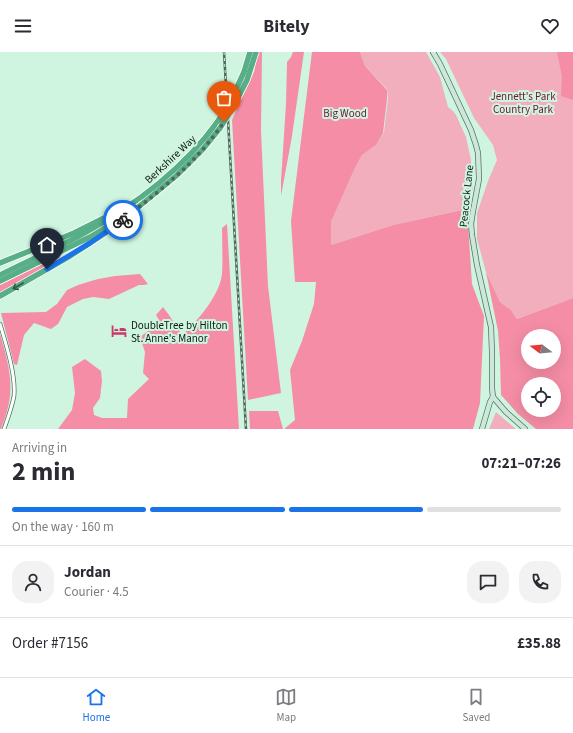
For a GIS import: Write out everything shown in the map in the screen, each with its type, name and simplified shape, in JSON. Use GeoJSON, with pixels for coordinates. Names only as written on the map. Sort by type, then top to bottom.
{"type":"FeatureCollection","features":[{"type":"Feature","properties":{"kind":"highway","name":"Berkshire Way"},"geometry":{"type":"LineString","coordinates":[[126,208],[153,189],[178,168],[196,149],[218,121],[233,96],[244,72],[250,52]]}},
{"type":"Feature","properties":{"kind":"highway","name":"Berkshire Way"},"geometry":{"type":"LineString","coordinates":[[143,203],[168,184],[186,167],[220,128],[247,80],[256,52]]}},
{"type":"Feature","properties":{"kind":"highway"},"geometry":{"type":"LineString","coordinates":[[0,281],[90,237],[143,203]]}},
{"type":"Feature","properties":{"kind":"highway"},"geometry":{"type":"LineString","coordinates":[[0,296],[90,243],[113,228],[143,203]]}},
{"type":"Feature","properties":{"kind":"highway"},"geometry":{"type":"LineString","coordinates":[[0,264],[74,233],[126,208]]}},
{"type":"Feature","properties":{"kind":"highway"},"geometry":{"type":"LineString","coordinates":[[0,275],[78,237],[126,208]]}},
{"type":"Feature","properties":{"kind":"street","name":"Peacock Lane"},"geometry":{"type":"LineString","coordinates":[[433,52],[471,130],[478,153],[479,179],[473,212],[472,236],[476,265],[491,327],[493,397]]}},
{"type":"Feature","properties":{"kind":"street"},"geometry":{"type":"LineString","coordinates":[[0,324],[10,360],[14,395],[12,407],[4,429]]}},
{"type":"Feature","properties":{"kind":"street"},"geometry":{"type":"LineString","coordinates":[[482,429],[490,402],[493,397],[524,429]]}},
{"type":"Feature","properties":{"kind":"green space"},"geometry":{"type":"Polygon","coordinates":[[[258,52],[262,52],[261,131],[268,286],[281,393],[248,400],[232,120],[254,72],[258,52]]]}},
{"type":"Feature","properties":{"kind":"green space"},"geometry":{"type":"Polygon","coordinates":[[[293,52],[304,52],[292,136],[281,196],[287,62],[293,52]]]}},
{"type":"Feature","properties":{"kind":"green space","name":"Big Wood"},"geometry":{"type":"Polygon","coordinates":[[[312,52],[360,52],[365,66],[387,90],[383,133],[376,145],[362,155],[355,168],[331,222],[331,245],[393,225],[467,209],[472,284],[484,316],[480,403],[473,429],[284,429],[295,420],[290,370],[302,341],[314,304],[316,282],[295,282],[291,221],[312,52]]]}},
{"type":"Feature","properties":{"kind":"green space"},"geometry":{"type":"Polygon","coordinates":[[[360,52],[426,52],[440,77],[448,107],[456,115],[466,137],[471,160],[473,188],[467,209],[393,225],[331,245],[331,222],[355,168],[362,155],[376,145],[384,132],[388,99],[387,89],[365,66],[360,52]]]}},
{"type":"Feature","properties":{"kind":"green space","name":"Jennett's Park Country Park"},"geometry":{"type":"Polygon","coordinates":[[[440,52],[573,52],[573,298],[517,319],[511,310],[500,302],[486,272],[477,239],[477,213],[497,160],[493,145],[474,118],[446,59],[440,52]]]}},
{"type":"Feature","properties":{"kind":"green space"},"geometry":{"type":"Polygon","coordinates":[[[557,52],[573,52],[573,100],[561,96],[562,77],[557,52]]]}},
{"type":"Feature","properties":{"kind":"green space"},"geometry":{"type":"Polygon","coordinates":[[[227,224],[239,429],[58,429],[72,410],[75,393],[72,367],[85,359],[101,371],[102,381],[100,398],[93,408],[94,415],[102,418],[127,418],[128,399],[149,379],[143,373],[145,352],[140,337],[160,322],[156,315],[163,307],[182,335],[201,316],[217,291],[220,282],[222,274],[222,228],[227,224]]]}},
{"type":"Feature","properties":{"kind":"green space"},"geometry":{"type":"Polygon","coordinates":[[[59,256],[60,259],[0,293],[0,285],[59,256]]]}},
{"type":"Feature","properties":{"kind":"green space"},"geometry":{"type":"Polygon","coordinates":[[[486,272],[500,302],[511,310],[517,319],[573,298],[573,429],[536,429],[522,417],[561,417],[561,377],[521,377],[521,416],[501,395],[498,331],[486,272]]]}},
{"type":"Feature","properties":{"kind":"green space"},"geometry":{"type":"Polygon","coordinates":[[[140,274],[148,284],[139,285],[109,299],[93,297],[83,299],[67,307],[58,324],[51,329],[34,323],[24,335],[17,365],[14,364],[1,313],[46,312],[57,304],[67,290],[78,285],[98,279],[140,274]]]}},
{"type":"Feature","properties":{"kind":"green space"},"geometry":{"type":"Polygon","coordinates":[[[0,334],[8,365],[10,380],[9,404],[1,429],[0,429],[0,334]]]}},
{"type":"Feature","properties":{"kind":"green space"},"geometry":{"type":"Polygon","coordinates":[[[249,411],[278,411],[283,429],[250,429],[249,411]]]}},
{"type":"Feature","properties":{"kind":"green space"},"geometry":{"type":"Polygon","coordinates":[[[496,412],[516,429],[489,429],[496,412]]]}},
{"type":"Feature","properties":{"kind":"railway"},"geometry":{"type":"LineString","coordinates":[[224,52],[246,429]]}},
{"type":"Feature","properties":{"kind":"way so far"},"geometry":{"type":"LineString","coordinates":[[123,220],[168,184],[186,167],[203,149],[224,122]]}},
{"type":"Feature","properties":{"kind":"place","name":"DoubleTree by Hilton St. Anne's Manor"},"geometry":{"type":"Point","coordinates":[119,331]}},
{"type":"Feature","properties":{"kind":"route"},"geometry":{"type":"LineString","coordinates":[[47,269],[70,256],[123,220]]}}]}
